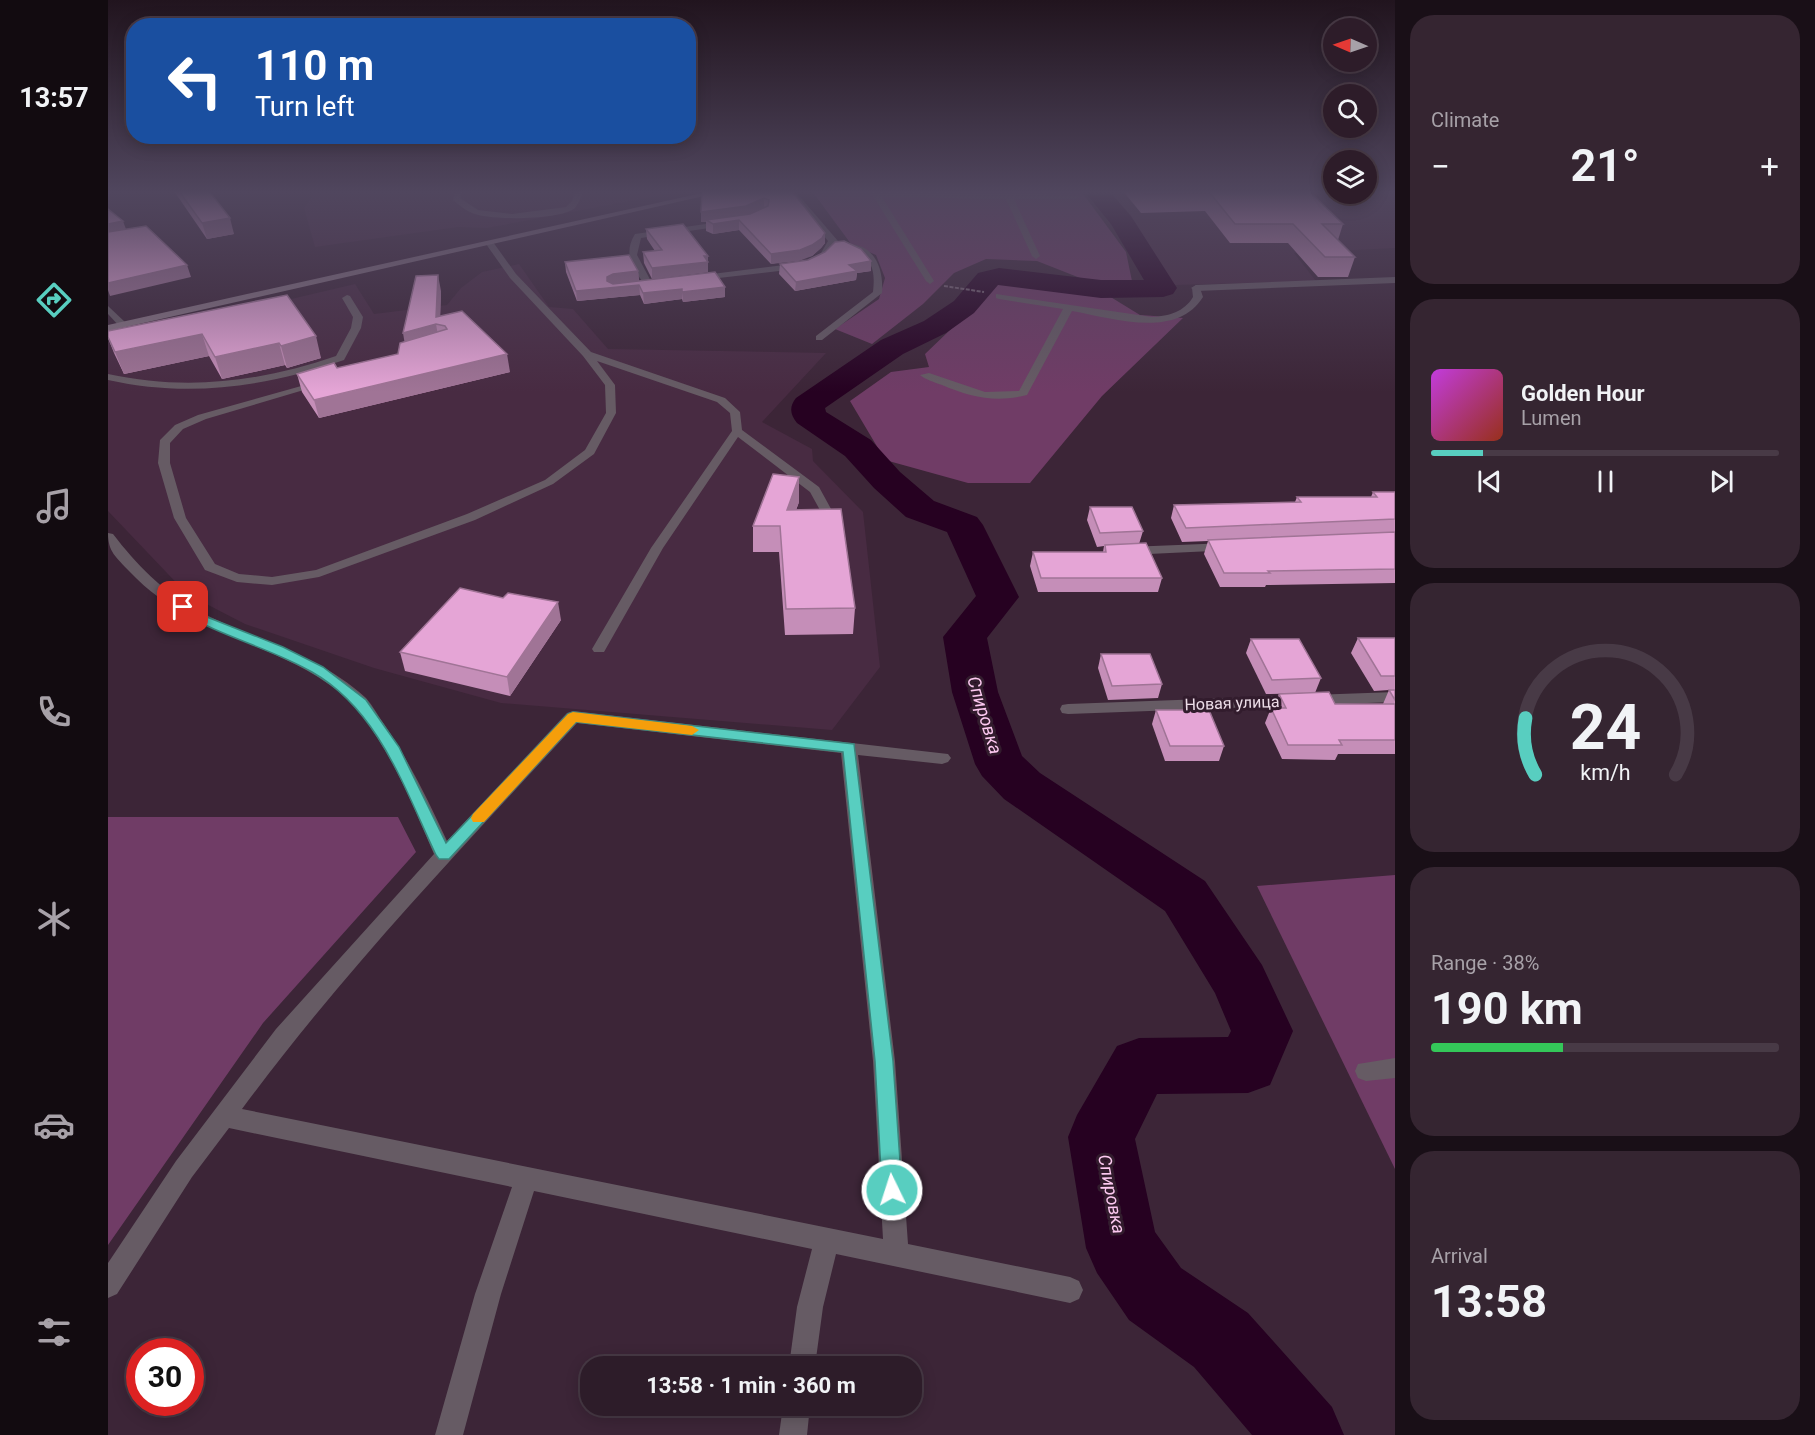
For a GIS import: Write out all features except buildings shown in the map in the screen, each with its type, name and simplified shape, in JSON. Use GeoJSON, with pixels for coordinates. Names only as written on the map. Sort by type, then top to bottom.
{"type":"FeatureCollection","features":[{"type":"Feature","properties":{"kind":"main road"},"geometry":{"type":"LineString","coordinates":[[108,328],[427,258]]}},
{"type":"Feature","properties":{"kind":"street"},"geometry":{"type":"LineString","coordinates":[[684,280],[801,266],[820,258]]}},
{"type":"Feature","properties":{"kind":"street"},"geometry":{"type":"LineString","coordinates":[[1196,288],[1395,280]]}},
{"type":"Feature","properties":{"kind":"street"},"geometry":{"type":"LineString","coordinates":[[637,286],[661,283]]}},
{"type":"Feature","properties":{"kind":"street"},"geometry":{"type":"LineString","coordinates":[[108,537],[133,569],[163,595],[202,620],[278,650],[319,670],[361,703],[392,747],[444,855]]}},
{"type":"Feature","properties":{"kind":"street"},"geometry":{"type":"LineString","coordinates":[[1111,552],[1241,546]]}},
{"type":"Feature","properties":{"kind":"street","name":"Новая улица"},"geometry":{"type":"LineString","coordinates":[[1068,709],[1395,697]]}},
{"type":"Feature","properties":{"kind":"street"},"geometry":{"type":"LineString","coordinates":[[108,1285],[184,1169],[284,1036],[444,855],[573,717],[942,758]]}},
{"type":"Feature","properties":{"kind":"street"},"geometry":{"type":"LineString","coordinates":[[849,748],[884,1061],[896,1254]]}},
{"type":"Feature","properties":{"kind":"street"},"geometry":{"type":"LineString","coordinates":[[1366,1071],[1395,1068]]}},
{"type":"Feature","properties":{"kind":"street"},"geometry":{"type":"LineString","coordinates":[[224,1116],[1070,1290]]}},
{"type":"Feature","properties":{"kind":"street"},"geometry":{"type":"LineString","coordinates":[[449,1435],[488,1294],[527,1178]]}},
{"type":"Feature","properties":{"kind":"street"},"geometry":{"type":"LineString","coordinates":[[803,1356],[810,1307],[827,1240]]}},
{"type":"Feature","properties":{"kind":"street"},"geometry":{"type":"LineString","coordinates":[[793,1435],[796,1416]]}},
{"type":"Feature","properties":{"kind":"lane"},"geometry":{"type":"LineString","coordinates":[[329,380],[202,417],[179,427],[164,442],[164,463],[180,518],[210,567],[237,578],[272,582],[319,573],[471,517],[549,482],[590,452],[612,413],[610,385],[587,354],[513,276],[500,258]]}},
{"type":"Feature","properties":{"kind":"lane"},"geometry":{"type":"LineString","coordinates":[[632,258],[649,285]]}},
{"type":"Feature","properties":{"kind":"lane"},"geometry":{"type":"LineString","coordinates":[[819,338],[877,293],[880,274],[872,258]]}},
{"type":"Feature","properties":{"kind":"lane"},"geometry":{"type":"LineString","coordinates":[[916,258],[930,281]]}},
{"type":"Feature","properties":{"kind":"lane"},"geometry":{"type":"LineString","coordinates":[[999,296],[1144,320],[1162,320],[1185,314],[1195,305],[1198,297],[1196,288]]}},
{"type":"Feature","properties":{"kind":"lane"},"geometry":{"type":"LineString","coordinates":[[108,377],[131,383],[217,387],[318,366],[340,358],[356,328],[358,317],[347,298]]}},
{"type":"Feature","properties":{"kind":"lane"},"geometry":{"type":"LineString","coordinates":[[925,375],[980,396],[1006,399],[1023,393],[1069,307]]}},
{"type":"Feature","properties":{"kind":"lane"},"geometry":{"type":"LineString","coordinates":[[108,309],[123,325]]}},
{"type":"Feature","properties":{"kind":"lane"},"geometry":{"type":"LineString","coordinates":[[587,354],[721,400],[735,412],[737,431],[657,549],[599,649]]}},
{"type":"Feature","properties":{"kind":"lane"},"geometry":{"type":"LineString","coordinates":[[737,431],[815,490],[830,518]]}},
{"type":"Feature","properties":{"kind":"path"},"geometry":{"type":"LineString","coordinates":[[964,289],[984,292]]}},
{"type":"Feature","properties":{"kind":"shaded area"},"geometry":{"type":"Polygon","coordinates":[[[877,258],[1127,258],[1132,281],[1124,287],[1103,287],[1037,261],[986,259],[954,273],[923,304],[872,344],[835,329],[879,299],[885,278],[877,258]]]}},
{"type":"Feature","properties":{"kind":"shaded area"},"geometry":{"type":"Polygon","coordinates":[[[1156,258],[1298,258],[1316,281],[1174,285],[1156,258]]]}},
{"type":"Feature","properties":{"kind":"shaded area"},"geometry":{"type":"Polygon","coordinates":[[[519,264],[549,307],[573,309],[608,349],[826,353],[762,422],[812,449],[813,461],[863,512],[880,667],[832,730],[501,703],[374,668],[245,624],[187,594],[108,511],[108,342],[355,284],[374,314],[447,305],[461,288],[482,272],[519,264]]]}},
{"type":"Feature","properties":{"kind":"shaded area"},"geometry":{"type":"Polygon","coordinates":[[[1000,282],[1109,296],[1140,315],[1183,318],[1102,396],[1030,483],[968,483],[885,460],[850,401],[891,372],[929,367],[925,354],[1000,282]]]}},
{"type":"Feature","properties":{"kind":"shaded area"},"geometry":{"type":"Polygon","coordinates":[[[108,817],[398,817],[416,852],[263,1023],[108,1245],[108,817]]]}},
{"type":"Feature","properties":{"kind":"shaded area"},"geometry":{"type":"Polygon","coordinates":[[[1395,875],[1395,1169],[1257,886],[1395,875]]]}},
{"type":"Feature","properties":{"kind":"waterway","name":"Спировка"},"geometry":{"type":"LineString","coordinates":[[1145,258],[1163,288],[1101,289],[1024,278],[999,276],[988,279],[964,307],[935,327],[892,347],[808,405],[809,416],[858,448],[887,480],[920,509],[963,525],[998,597],[965,637],[975,692],[1000,764],[1022,786],[1185,896],[1241,983],[1262,1031],[1248,1065],[1139,1066],[1101,1137],[1122,1248],[1155,1294],[1221,1340],[1304,1435]]}},
{"type":"Feature","properties":{"kind":"slow traffic"},"geometry":{"type":"LineString","coordinates":[[479,818],[573,717],[692,730]]}},
{"type":"Feature","properties":{"kind":"route"},"geometry":{"type":"LineString","coordinates":[[183,607],[202,620],[278,650],[319,670],[361,703],[392,747],[444,855],[573,717],[849,748],[884,1061],[892,1190]]}}]}
